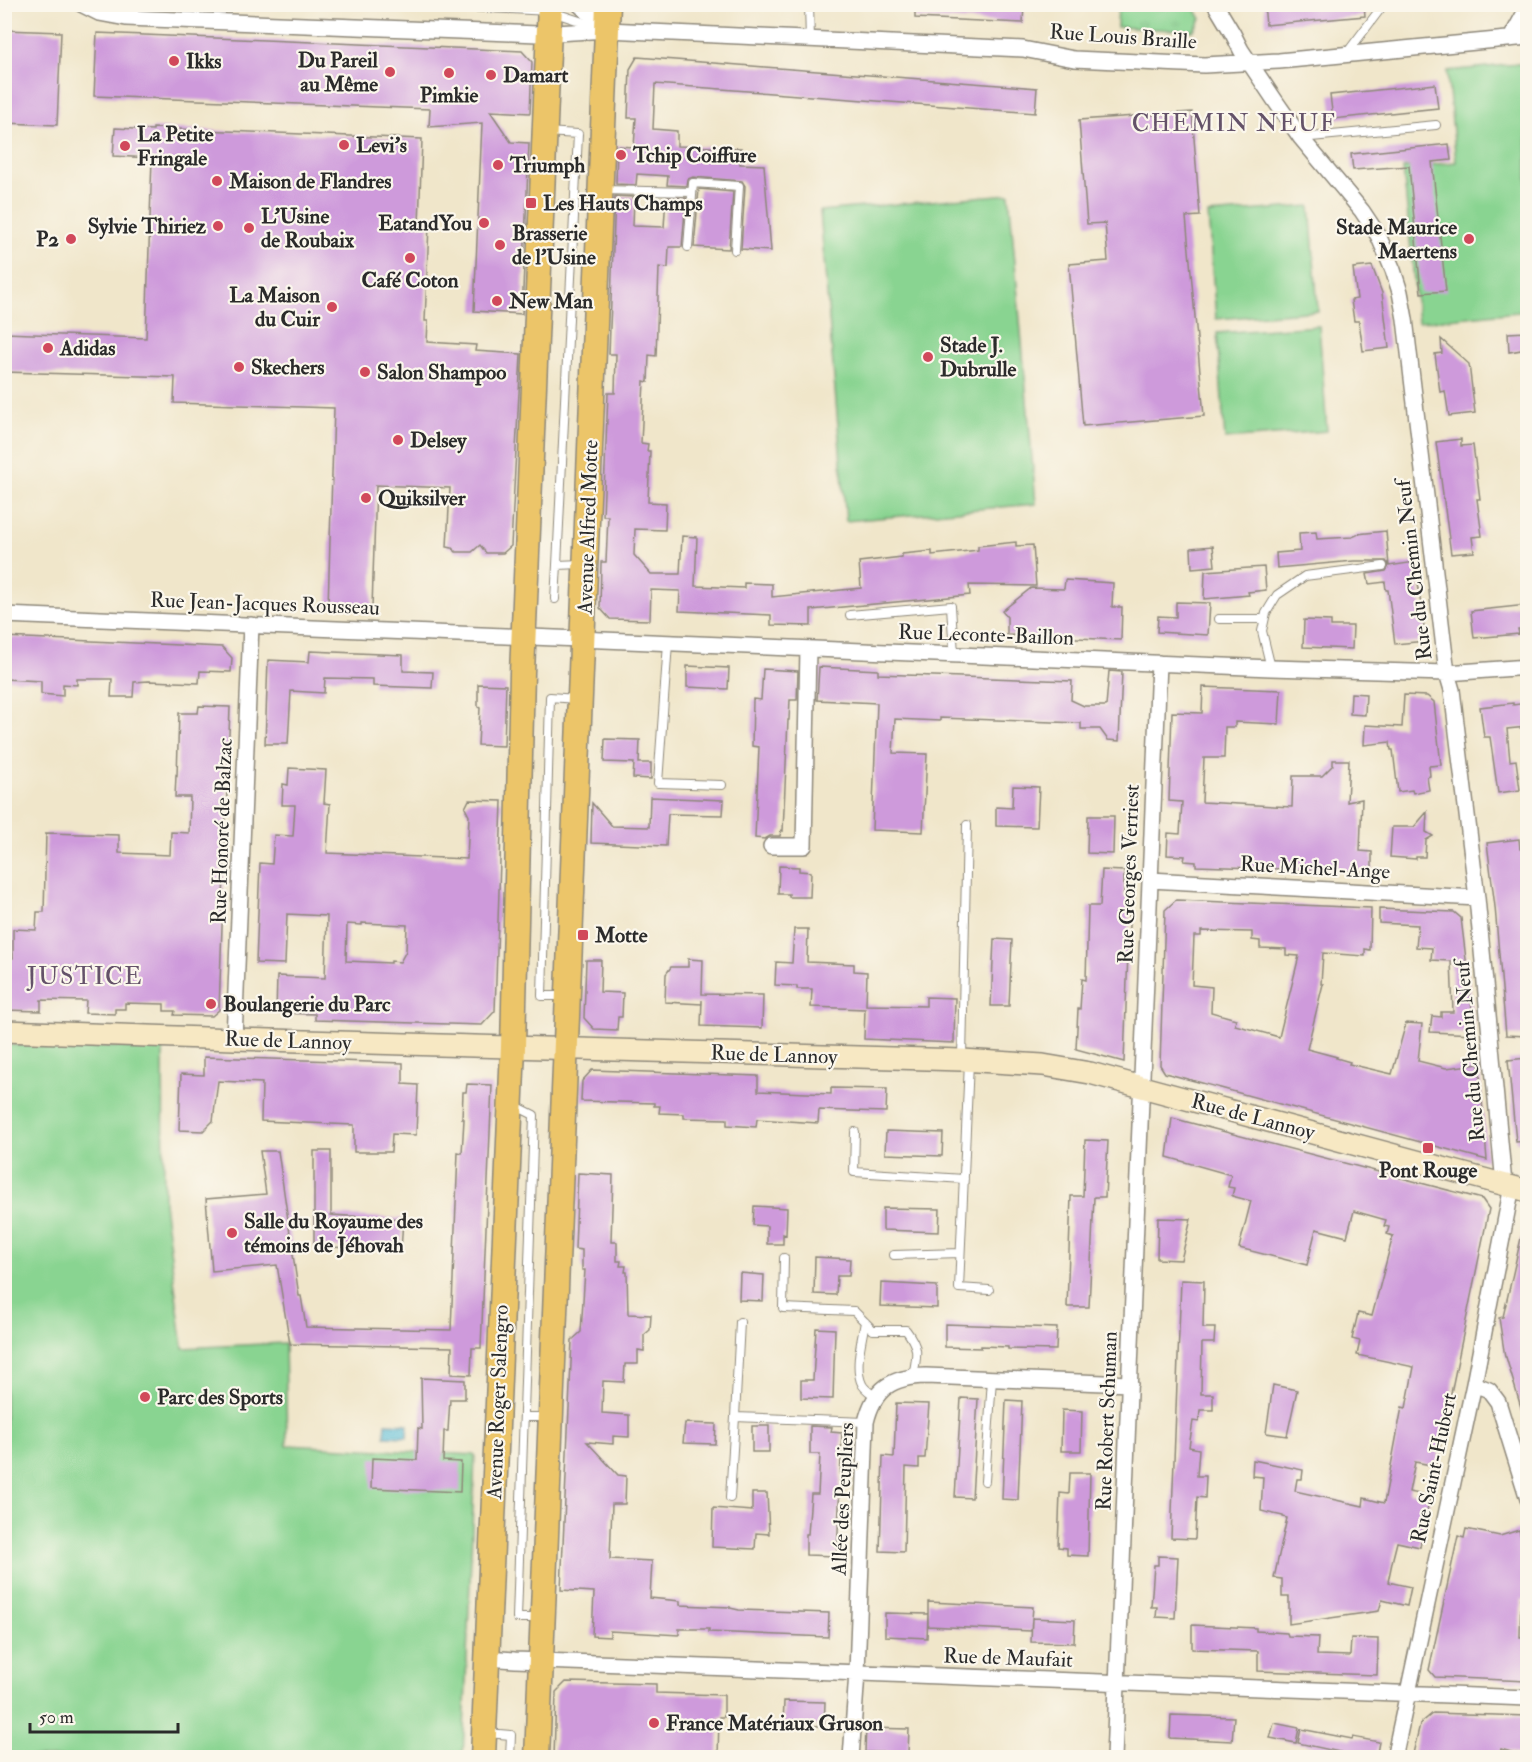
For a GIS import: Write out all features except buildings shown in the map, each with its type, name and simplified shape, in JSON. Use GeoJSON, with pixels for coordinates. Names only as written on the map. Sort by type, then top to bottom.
{"type":"FeatureCollection","features":[{"type":"Feature","properties":{"kind":"main road","name":"Avenue Alfred Motte"},"geometry":{"type":"LineString","coordinates":[[567,1049],[609,4]]}},
{"type":"Feature","properties":{"kind":"main road"},"geometry":{"type":"LineString","coordinates":[[513,1047],[524,636],[549,16]]}},
{"type":"Feature","properties":{"kind":"main road","name":"Rue de Lannoy"},"geometry":{"type":"LineString","coordinates":[[4,1030],[234,1040],[965,1060],[1043,1065],[1090,1073],[1514,1187]]}},
{"type":"Feature","properties":{"kind":"main road","name":"Avenue Roger Salengro"},"geometry":{"type":"LineString","coordinates":[[483,1758],[513,1047]]}},
{"type":"Feature","properties":{"kind":"main road"},"geometry":{"type":"LineString","coordinates":[[537,1758],[567,1049]]}},
{"type":"Feature","properties":{"kind":"street","name":"Rue Louis Braille"},"geometry":{"type":"LineString","coordinates":[[81,4],[99,13],[126,18],[549,16],[608,30],[1023,50],[1064,58],[1204,64],[1279,61],[1527,37]]}},
{"type":"Feature","properties":{"kind":"street"},"geometry":{"type":"LineString","coordinates":[[579,4],[608,30]]}},
{"type":"Feature","properties":{"kind":"street","name":"Rue du Chemin Neuf"},"geometry":{"type":"LineString","coordinates":[[1215,4],[1249,62],[1301,138],[1371,223],[1386,251],[1400,292],[1514,1187]]}},
{"type":"Feature","properties":{"kind":"street"},"geometry":{"type":"LineString","coordinates":[[1511,38],[1527,7]]}},
{"type":"Feature","properties":{"kind":"street","name":"Rue Jean-Jacques Rousseau"},"geometry":{"type":"LineString","coordinates":[[4,615],[524,636]]}},
{"type":"Feature","properties":{"kind":"street","name":"Rue Honoré de Balzac"},"geometry":{"type":"LineString","coordinates":[[234,1040],[251,625]]}},
{"type":"Feature","properties":{"kind":"street","name":"Rue Leconte-Baillon"},"geometry":{"type":"LineString","coordinates":[[524,636],[1271,668],[1447,673],[1527,667]]}},
{"type":"Feature","properties":{"kind":"street"},"geometry":{"type":"LineString","coordinates":[[771,846],[804,846],[808,649]]}},
{"type":"Feature","properties":{"kind":"street","name":"Rue Georges Verriest"},"geometry":{"type":"LineString","coordinates":[[1141,1087],[1159,663]]}},
{"type":"Feature","properties":{"kind":"street","name":"Rue Michel-Ange"},"geometry":{"type":"LineString","coordinates":[[1150,880],[1477,898]]}},
{"type":"Feature","properties":{"kind":"street","name":"Rue Robert Schuman"},"geometry":{"type":"LineString","coordinates":[[1114,1758],[1141,1087]]}},
{"type":"Feature","properties":{"kind":"street","name":"Rue Saint-Hubert"},"geometry":{"type":"LineString","coordinates":[[1394,1758],[1514,1187]]}},
{"type":"Feature","properties":{"kind":"street","name":"Allée des Peupliers"},"geometry":{"type":"LineString","coordinates":[[851,1758],[857,1673],[866,1422],[876,1397],[890,1383],[913,1376],[1130,1384]]}},
{"type":"Feature","properties":{"kind":"street"},"geometry":{"type":"LineString","coordinates":[[1474,1384],[1489,1390],[1498,1402],[1527,1499]]}},
{"type":"Feature","properties":{"kind":"street","name":"Rue de Maufait"},"geometry":{"type":"LineString","coordinates":[[487,1658],[1527,1698]]}},
{"type":"Feature","properties":{"kind":"lane"},"geometry":{"type":"LineString","coordinates":[[409,4],[549,16],[608,30]]}},
{"type":"Feature","properties":{"kind":"lane"},"geometry":{"type":"LineString","coordinates":[[809,4],[810,40]]}},
{"type":"Feature","properties":{"kind":"lane"},"geometry":{"type":"LineString","coordinates":[[1346,55],[1383,5]]}},
{"type":"Feature","properties":{"kind":"lane"},"geometry":{"type":"LineString","coordinates":[[1301,138],[1436,124]]}},
{"type":"Feature","properties":{"kind":"lane"},"geometry":{"type":"LineString","coordinates":[[545,132],[578,134],[555,599]]}},
{"type":"Feature","properties":{"kind":"lane"},"geometry":{"type":"LineString","coordinates":[[688,247],[693,183],[739,186],[735,250]]}},
{"type":"Feature","properties":{"kind":"lane"},"geometry":{"type":"LineString","coordinates":[[601,190],[692,192]]}},
{"type":"Feature","properties":{"kind":"lane"},"geometry":{"type":"LineString","coordinates":[[557,565],[586,564]]}},
{"type":"Feature","properties":{"kind":"lane"},"geometry":{"type":"LineString","coordinates":[[1271,668],[1262,631],[1266,613],[1277,595],[1305,576],[1383,566]]}},
{"type":"Feature","properties":{"kind":"lane"},"geometry":{"type":"LineString","coordinates":[[850,615],[951,606],[954,654]]}},
{"type":"Feature","properties":{"kind":"lane"},"geometry":{"type":"LineString","coordinates":[[1219,619],[1264,620]]}},
{"type":"Feature","properties":{"kind":"lane"},"geometry":{"type":"LineString","coordinates":[[668,643],[658,783],[722,785]]}},
{"type":"Feature","properties":{"kind":"lane"},"geometry":{"type":"LineString","coordinates":[[967,825],[964,1179],[959,1288],[989,1290]]}},
{"type":"Feature","properties":{"kind":"lane"},"geometry":{"type":"LineString","coordinates":[[510,1103],[534,1116],[517,1617],[542,1618]]}},
{"type":"Feature","properties":{"kind":"lane"},"geometry":{"type":"LineString","coordinates":[[855,1132],[854,1172],[964,1179]]}},
{"type":"Feature","properties":{"kind":"lane"},"geometry":{"type":"LineString","coordinates":[[894,1255],[960,1253]]}},
{"type":"Feature","properties":{"kind":"lane"},"geometry":{"type":"LineString","coordinates":[[784,1258],[783,1308],[854,1311],[873,1330],[906,1330],[915,1342],[917,1356],[913,1376]]}},
{"type":"Feature","properties":{"kind":"lane"},"geometry":{"type":"LineString","coordinates":[[730,1498],[740,1322]]}},
{"type":"Feature","properties":{"kind":"lane"},"geometry":{"type":"LineString","coordinates":[[865,1322],[859,1361],[860,1381],[863,1387],[876,1397]]}},
{"type":"Feature","properties":{"kind":"lane"},"geometry":{"type":"LineString","coordinates":[[985,1481],[992,1379]]}},
{"type":"Feature","properties":{"kind":"lane"},"geometry":{"type":"LineString","coordinates":[[524,1416],[551,1417]]}},
{"type":"Feature","properties":{"kind":"lane"},"geometry":{"type":"LineString","coordinates":[[735,1417],[866,1422]]}},
{"type":"Feature","properties":{"kind":"lane"},"geometry":{"type":"LineString","coordinates":[[484,1733],[511,1735],[510,1758]]}},
{"type":"Feature","properties":{"kind":"green space"},"geometry":{"type":"Polygon","coordinates":[[[1118,5],[1193,5],[1201,19],[1193,31],[1117,27],[1118,5]]]}},
{"type":"Feature","properties":{"kind":"green space","name":"Stade Maurice Maertens"},"geometry":{"type":"Polygon","coordinates":[[[1527,63],[1527,311],[1418,322],[1403,168],[1456,162],[1447,71],[1527,63]]]}},
{"type":"Feature","properties":{"kind":"green space","name":"Stade J. Dubrulle"},"geometry":{"type":"Polygon","coordinates":[[[1009,194],[1036,504],[846,521],[820,211],[1009,194]]]}},
{"type":"Feature","properties":{"kind":"green space"},"geometry":{"type":"Polygon","coordinates":[[[1310,206],[1318,311],[1216,319],[1208,214],[1310,206]]]}},
{"type":"Feature","properties":{"kind":"green space"},"geometry":{"type":"Polygon","coordinates":[[[1319,326],[1327,431],[1225,439],[1217,333],[1319,326]]]}},
{"type":"Feature","properties":{"kind":"green space","name":"Parc des Sports"},"geometry":{"type":"Polygon","coordinates":[[[5,1045],[163,1048],[164,1203],[183,1348],[285,1343],[287,1445],[475,1455],[463,1757],[5,1757],[5,1045]]]}},
{"type":"Feature","properties":{"kind":"water"},"geometry":{"type":"Polygon","coordinates":[[[386,1423],[408,1424],[407,1437],[385,1436],[386,1423]]]}},
{"type":"Feature","properties":{"kind":"place","name":"Ikks"},"geometry":{"type":"Point","coordinates":[174,61]}},
{"type":"Feature","properties":{"kind":"place","name":"Du Pareil au Même"},"geometry":{"type":"Point","coordinates":[390,72]}},
{"type":"Feature","properties":{"kind":"place","name":"Pimkie"},"geometry":{"type":"Point","coordinates":[449,73]}},
{"type":"Feature","properties":{"kind":"place","name":"Damart"},"geometry":{"type":"Point","coordinates":[491,75]}},
{"type":"Feature","properties":{"kind":"place","name":"Levi's"},"geometry":{"type":"Point","coordinates":[344,145]}},
{"type":"Feature","properties":{"kind":"place","name":"La Petite Fringale"},"geometry":{"type":"Point","coordinates":[125,146]}},
{"type":"Feature","properties":{"kind":"place","name":"Tchip Coiffure"},"geometry":{"type":"Point","coordinates":[621,155]}},
{"type":"Feature","properties":{"kind":"place","name":"Triumph"},"geometry":{"type":"Point","coordinates":[498,165]}},
{"type":"Feature","properties":{"kind":"place","name":"Maison de Flandres"},"geometry":{"type":"Point","coordinates":[217,181]}},
{"type":"Feature","properties":{"kind":"place","name":"Les Hauts Champs"},"geometry":{"type":"Point","coordinates":[531,203]}},
{"type":"Feature","properties":{"kind":"place","name":"EatandYou"},"geometry":{"type":"Point","coordinates":[484,223]}},
{"type":"Feature","properties":{"kind":"place","name":"Sylvie Thiriez"},"geometry":{"type":"Point","coordinates":[218,226]}},
{"type":"Feature","properties":{"kind":"place","name":"L'Usine de Roubaix"},"geometry":{"type":"Point","coordinates":[249,228]}},
{"type":"Feature","properties":{"kind":"place","name":"P2"},"geometry":{"type":"Point","coordinates":[71,239]}},
{"type":"Feature","properties":{"kind":"place","name":"Stade Maurice Maertens"},"geometry":{"type":"Point","coordinates":[1469,239]}},
{"type":"Feature","properties":{"kind":"place","name":"Brasserie de l'Usine"},"geometry":{"type":"Point","coordinates":[500,245]}},
{"type":"Feature","properties":{"kind":"place","name":"Café Coton"},"geometry":{"type":"Point","coordinates":[410,258]}},
{"type":"Feature","properties":{"kind":"place","name":"New Man"},"geometry":{"type":"Point","coordinates":[497,301]}},
{"type":"Feature","properties":{"kind":"place","name":"La Maison du Cuir"},"geometry":{"type":"Point","coordinates":[332,307]}},
{"type":"Feature","properties":{"kind":"place","name":"Adidas"},"geometry":{"type":"Point","coordinates":[48,348]}},
{"type":"Feature","properties":{"kind":"place","name":"Stade J. Dubrulle"},"geometry":{"type":"Point","coordinates":[928,357]}},
{"type":"Feature","properties":{"kind":"place","name":"Skechers"},"geometry":{"type":"Point","coordinates":[239,367]}},
{"type":"Feature","properties":{"kind":"place","name":"Salon Shampoo"},"geometry":{"type":"Point","coordinates":[365,372]}},
{"type":"Feature","properties":{"kind":"place","name":"Delsey"},"geometry":{"type":"Point","coordinates":[398,440]}},
{"type":"Feature","properties":{"kind":"place","name":"Quiksilver"},"geometry":{"type":"Point","coordinates":[366,498]}},
{"type":"Feature","properties":{"kind":"place","name":"Motte"},"geometry":{"type":"Point","coordinates":[583,935]}},
{"type":"Feature","properties":{"kind":"place","name":"Boulangerie du Parc"},"geometry":{"type":"Point","coordinates":[211,1004]}},
{"type":"Feature","properties":{"kind":"place","name":"Pont Rouge"},"geometry":{"type":"Point","coordinates":[1428,1148]}},
{"type":"Feature","properties":{"kind":"place","name":"Salle du Royaume des témoins de Jéhovah"},"geometry":{"type":"Point","coordinates":[232,1233]}},
{"type":"Feature","properties":{"kind":"place","name":"Parc des Sports"},"geometry":{"type":"Point","coordinates":[145,1397]}},
{"type":"Feature","properties":{"kind":"place","name":"France Matériaux Gruson"},"geometry":{"type":"Point","coordinates":[654,1723]}},
{"type":"Feature","properties":{"kind":"district","name":"CHEMIN NEUF"},"geometry":{"type":"Point","coordinates":[1234,123]}},
{"type":"Feature","properties":{"kind":"district","name":"JUSTICE"},"geometry":{"type":"Point","coordinates":[85,976]}}]}
